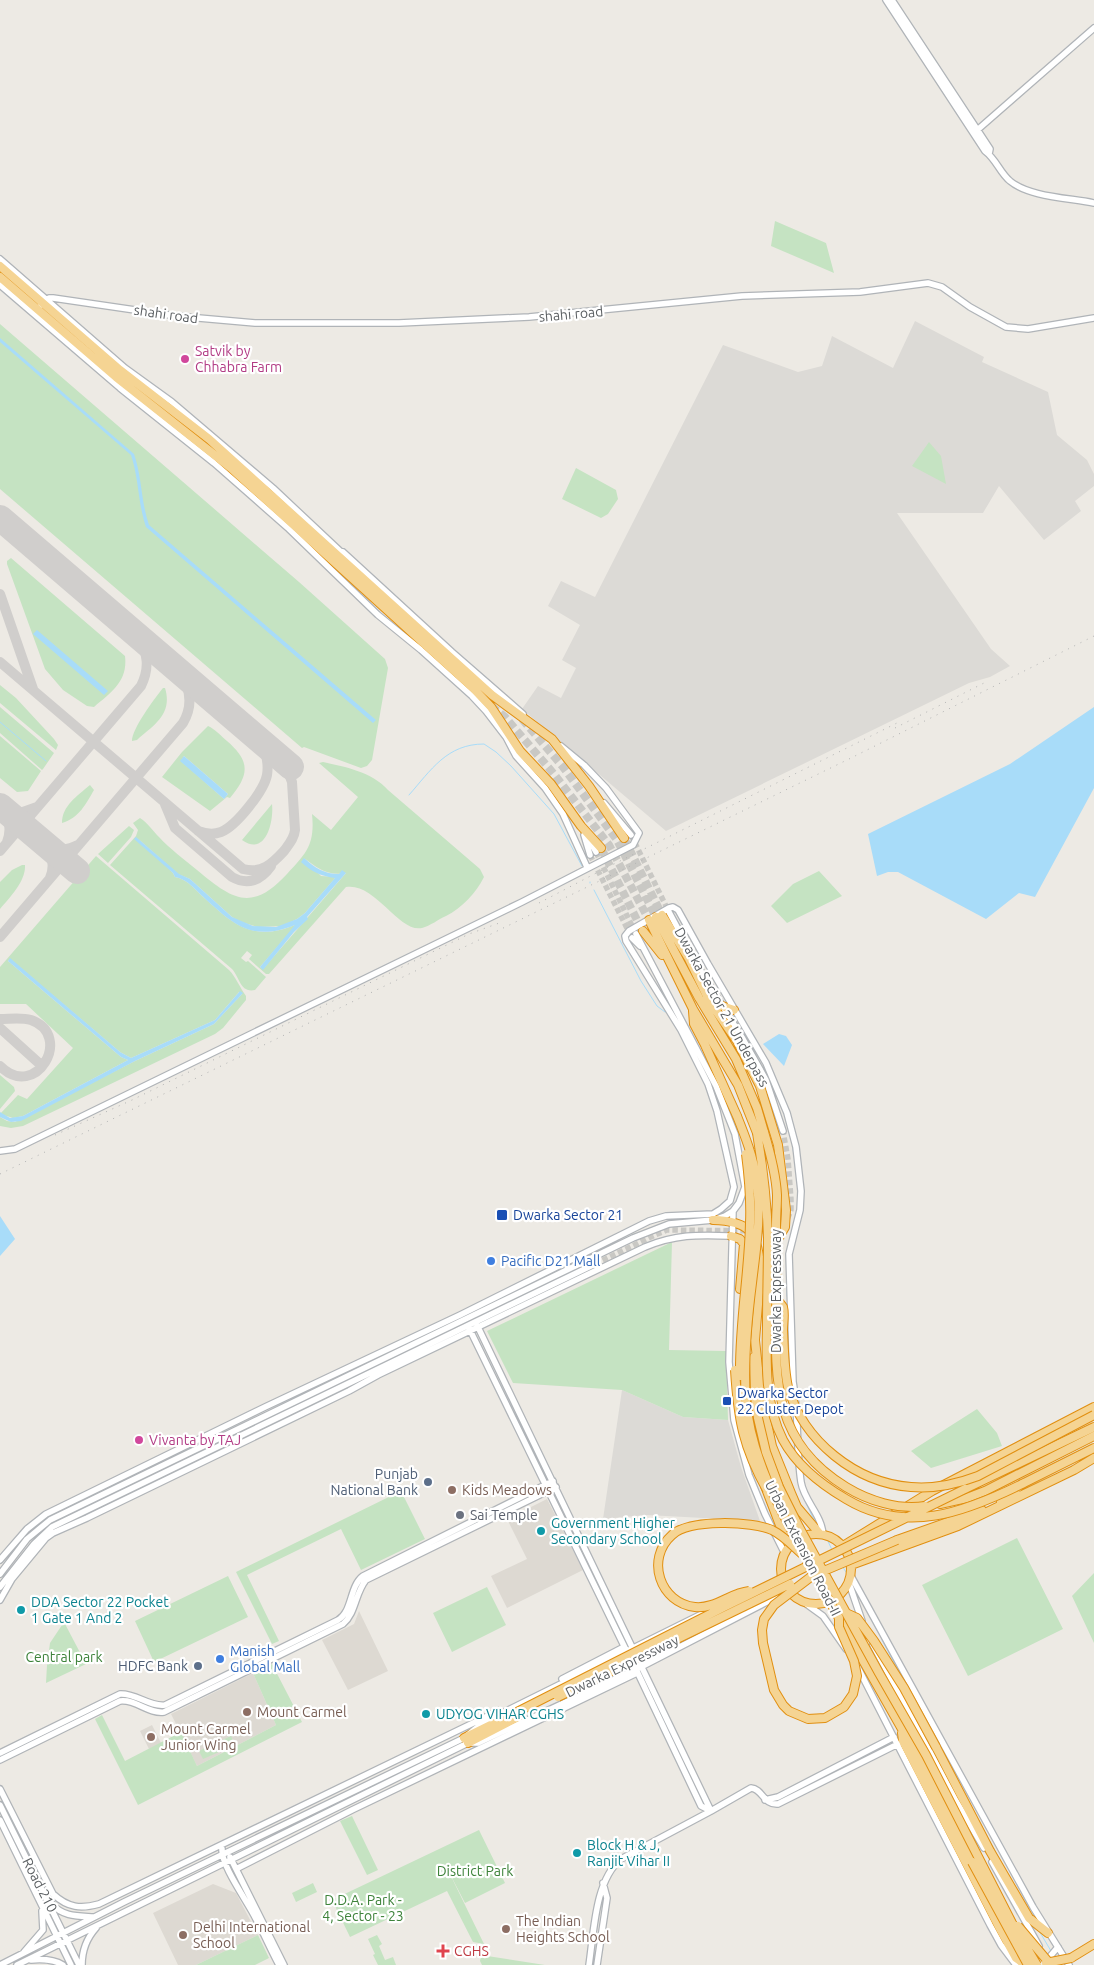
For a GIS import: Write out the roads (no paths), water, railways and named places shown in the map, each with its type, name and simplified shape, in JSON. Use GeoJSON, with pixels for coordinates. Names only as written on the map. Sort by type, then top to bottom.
{"type":"FeatureCollection","features":[{"type":"Feature","properties":{"kind":"highway"},"geometry":{"type":"LineString","coordinates":[[0,266],[120,370],[215,445],[339,552],[492,695],[552,739],[628,837]]}},
{"type":"Feature","properties":{"kind":"highway"},"geometry":{"type":"LineString","coordinates":[[0,277],[43,303],[116,377],[192,436],[259,494],[473,688],[498,717],[520,751],[551,784],[596,851]]}},
{"type":"Feature","properties":{"kind":"highway"},"geometry":{"type":"LineString","coordinates":[[659,916],[689,960],[710,1002],[737,1041],[760,1086],[778,1145],[786,1210],[785,1227],[761,1269],[755,1340],[761,1396],[772,1446],[797,1507],[822,1534],[836,1540],[843,1546],[851,1565],[850,1580],[840,1596],[833,1601],[815,1605],[805,1603],[788,1591],[780,1568],[786,1550],[803,1536],[822,1534]]}},
{"type":"Feature","properties":{"kind":"highway"},"geometry":{"type":"LineString","coordinates":[[659,916],[672,966],[693,1009]]}},
{"type":"Feature","properties":{"kind":"highway","name":"Dwarka Expressway"},"geometry":{"type":"LineString","coordinates":[[659,916],[699,998],[736,1060],[757,1108],[767,1197],[767,1372],[771,1405],[784,1440],[807,1472],[835,1493],[867,1510],[884,1514],[916,1517],[964,1510],[984,1503],[1094,1448]]}},
{"type":"Feature","properties":{"kind":"highway"},"geometry":{"type":"LineString","coordinates":[[637,934],[672,966]]}},
{"type":"Feature","properties":{"kind":"highway"},"geometry":{"type":"LineString","coordinates":[[680,962],[689,960]]}},
{"type":"Feature","properties":{"kind":"highway"},"geometry":{"type":"LineString","coordinates":[[699,998],[734,1010]]}},
{"type":"Feature","properties":{"kind":"highway","name":"Dwarka Expressway"},"geometry":{"type":"LineString","coordinates":[[693,1009],[738,1085],[770,1154],[777,1194],[776,1298],[778,1388],[787,1420],[799,1444],[815,1462],[827,1474],[855,1493],[887,1504],[920,1507],[958,1500],[985,1491],[1094,1436]]}},
{"type":"Feature","properties":{"kind":"highway","name":"Urban Extension Road-II"},"geometry":{"type":"LineString","coordinates":[[693,1009],[694,1024],[737,1116],[756,1177],[758,1199],[752,1246],[747,1331],[746,1401],[758,1454],[782,1512],[807,1559],[926,1755],[1012,1923],[1037,1965]]}},
{"type":"Feature","properties":{"kind":"highway"},"geometry":{"type":"LineString","coordinates":[[713,1220],[733,1221],[751,1232],[752,1246],[741,1331],[740,1376],[742,1408],[751,1447],[786,1550]]}},
{"type":"Feature","properties":{"kind":"highway"},"geometry":{"type":"LineString","coordinates":[[732,1236],[752,1246],[761,1269]]}},
{"type":"Feature","properties":{"kind":"highway"},"geometry":{"type":"LineString","coordinates":[[752,1246],[740,1289],[735,1359],[737,1402],[746,1448],[756,1472],[775,1506],[782,1512]]}},
{"type":"Feature","properties":{"kind":"highway"},"geometry":{"type":"LineString","coordinates":[[776,1298],[783,1308],[785,1370],[793,1401],[799,1414],[827,1450],[842,1462],[876,1480],[910,1487],[928,1488],[962,1482],[978,1476],[1094,1415]]}},
{"type":"Feature","properties":{"kind":"highway","name":"Urban Extension Road-II"},"geometry":{"type":"LineString","coordinates":[[755,1340],[754,1368],[758,1418],[766,1452],[779,1487],[842,1616],[1027,1965]]}},
{"type":"Feature","properties":{"kind":"highway"},"geometry":{"type":"LineString","coordinates":[[843,1546],[932,1492],[1094,1407]]}},
{"type":"Feature","properties":{"kind":"highway","name":"Dwarka Expressway"},"geometry":{"type":"LineString","coordinates":[[466,1741],[760,1589],[1094,1426]]}},
{"type":"Feature","properties":{"kind":"highway"},"geometry":{"type":"LineString","coordinates":[[851,1565],[958,1526],[1074,1470],[1094,1458]]}},
{"type":"Feature","properties":{"kind":"highway","name":"Dwarka Expressway"},"geometry":{"type":"LineString","coordinates":[[518,1714],[748,1604],[897,1540],[984,1510],[1005,1500],[1022,1484]]}},
{"type":"Feature","properties":{"kind":"highway"},"geometry":{"type":"LineString","coordinates":[[760,1589],[744,1592],[712,1606],[687,1606],[672,1598],[662,1584],[658,1574],[660,1552],[672,1534],[685,1527],[700,1524],[735,1524],[770,1529],[788,1541],[807,1559]]}},
{"type":"Feature","properties":{"kind":"highway"},"geometry":{"type":"LineString","coordinates":[[812,1576],[774,1605],[764,1619],[762,1630],[763,1643],[774,1690],[783,1705],[798,1716],[817,1719],[832,1715],[844,1707],[853,1694],[857,1676],[854,1661],[839,1627],[842,1616],[857,1618],[904,1688],[990,1850],[1033,1921],[1048,1933]]}},
{"type":"Feature","properties":{"kind":"highway"},"geometry":{"type":"LineString","coordinates":[[901,1727],[903,1741],[1016,1961],[1027,1965]]}},
{"type":"Feature","properties":{"kind":"highway"},"geometry":{"type":"LineString","coordinates":[[1012,1923],[1021,1928],[1050,1963]]}},
{"type":"Feature","properties":{"kind":"highway"},"geometry":{"type":"LineString","coordinates":[[1016,1961],[1055,1962],[1070,1958],[1092,1945]]}},
{"type":"Feature","properties":{"kind":"street"},"geometry":{"type":"LineString","coordinates":[[886,0],[975,131],[990,149],[989,154],[1005,177],[1018,187],[1042,194],[1094,203]]}},
{"type":"Feature","properties":{"kind":"street"},"geometry":{"type":"LineString","coordinates":[[892,0],[975,131]]}},
{"type":"Feature","properties":{"kind":"street"},"geometry":{"type":"LineString","coordinates":[[975,131],[1094,28]]}},
{"type":"Feature","properties":{"kind":"street"},"geometry":{"type":"LineString","coordinates":[[0,259],[43,303]]}},
{"type":"Feature","properties":{"kind":"street","name":"shahi road"},"geometry":{"type":"LineString","coordinates":[[43,303],[50,298],[66,298],[176,316],[255,323],[399,323],[538,317],[742,296],[860,292],[928,283],[942,287],[970,308],[1006,327],[1028,329],[1094,318]]}},
{"type":"Feature","properties":{"kind":"street"},"geometry":{"type":"LineString","coordinates":[[0,285],[108,379],[214,462],[308,547],[378,615],[422,650],[472,696],[486,711],[506,737],[516,756],[545,788],[563,814],[587,867]]}},
{"type":"Feature","properties":{"kind":"street"},"geometry":{"type":"LineString","coordinates":[[0,1150],[14,1149],[504,911],[587,867],[629,848],[636,841],[639,833],[606,788],[584,765],[552,739]]}},
{"type":"Feature","properties":{"kind":"street"},"geometry":{"type":"LineString","coordinates":[[581,826],[596,851]]}},
{"type":"Feature","properties":{"kind":"street"},"geometry":{"type":"LineString","coordinates":[[0,1600],[12,1579],[53,1533],[349,1391],[598,1255],[654,1228],[669,1224],[713,1220],[732,1211],[742,1198],[745,1187],[735,1134],[716,1086],[679,1021],[626,941],[625,936],[629,930],[674,907],[678,910],[772,1075],[787,1113],[796,1147],[801,1191],[800,1210],[789,1254],[794,1382],[801,1480],[823,1528],[822,1534]]}},
{"type":"Feature","properties":{"kind":"street","name":"Dwarka Sector 21 Underpass"},"geometry":{"type":"LineString","coordinates":[[659,916],[743,1039],[766,1080],[783,1131]]}},
{"type":"Feature","properties":{"kind":"street"},"geometry":{"type":"LineString","coordinates":[[0,1560],[35,1521],[46,1514],[265,1407],[460,1315],[649,1221],[666,1216],[713,1214],[727,1205],[733,1194],[734,1178],[713,1096],[637,934]]}},
{"type":"Feature","properties":{"kind":"street"},"geometry":{"type":"LineString","coordinates":[[732,1211],[729,1362],[734,1420],[749,1475],[765,1514],[786,1550]]}},
{"type":"Feature","properties":{"kind":"street"},"geometry":{"type":"LineString","coordinates":[[475,1322],[663,1240],[680,1236],[732,1236]]}},
{"type":"Feature","properties":{"kind":"street"},"geometry":{"type":"LineString","coordinates":[[598,1255],[600,1246]]}},
{"type":"Feature","properties":{"kind":"street"},"geometry":{"type":"LineString","coordinates":[[475,1322],[595,1264]]}},
{"type":"Feature","properties":{"kind":"street"},"geometry":{"type":"LineString","coordinates":[[475,1322],[633,1648],[644,1688],[701,1806],[711,1811]]}},
{"type":"Feature","properties":{"kind":"street"},"geometry":{"type":"LineString","coordinates":[[468,1326],[626,1649],[650,1684],[711,1811]]}},
{"type":"Feature","properties":{"kind":"street"},"geometry":{"type":"LineString","coordinates":[[0,1574],[29,1538],[50,1520],[468,1326]]}},
{"type":"Feature","properties":{"kind":"street"},"geometry":{"type":"LineString","coordinates":[[0,1587],[8,1574],[42,1534],[52,1527],[468,1326]]}},
{"type":"Feature","properties":{"kind":"street"},"geometry":{"type":"LineString","coordinates":[[0,1760],[120,1701],[128,1701],[154,1711],[164,1712],[248,1671],[346,1622],[361,1587],[366,1580],[555,1484]]}},
{"type":"Feature","properties":{"kind":"street"},"geometry":{"type":"LineString","coordinates":[[0,1753],[120,1694],[129,1695],[153,1704],[165,1705],[343,1617],[356,1584],[363,1576],[547,1488]]}},
{"type":"Feature","properties":{"kind":"street"},"geometry":{"type":"LineString","coordinates":[[23,1533],[29,1538]]}},
{"type":"Feature","properties":{"kind":"street"},"geometry":{"type":"LineString","coordinates":[[0,1789],[53,1894],[69,1906],[87,1908],[99,1904],[626,1649],[633,1648],[781,1575]]}},
{"type":"Feature","properties":{"kind":"street"},"geometry":{"type":"LineString","coordinates":[[850,1580],[1048,1933],[1069,1965]]}},
{"type":"Feature","properties":{"kind":"street"},"geometry":{"type":"LineString","coordinates":[[850,1580],[861,1619],[882,1664],[956,1801],[1050,1963]]}},
{"type":"Feature","properties":{"kind":"street"},"geometry":{"type":"LineString","coordinates":[[236,1869],[638,1669],[788,1591]]}},
{"type":"Feature","properties":{"kind":"street"},"geometry":{"type":"LineString","coordinates":[[805,1603],[823,1616],[858,1666],[1001,1946],[1016,1961]]}},
{"type":"Feature","properties":{"kind":"street"},"geometry":{"type":"LineString","coordinates":[[17,1965],[226,1864],[466,1741],[484,1722],[626,1649]]}},
{"type":"Feature","properties":{"kind":"street"},"geometry":{"type":"LineString","coordinates":[[0,1965],[225,1854],[466,1741],[478,1743],[638,1669]]}},
{"type":"Feature","properties":{"kind":"street"},"geometry":{"type":"LineString","coordinates":[[644,1688],[650,1684]]}},
{"type":"Feature","properties":{"kind":"street"},"geometry":{"type":"LineString","coordinates":[[765,1800],[778,1797],[894,1737]]}},
{"type":"Feature","properties":{"kind":"street"},"geometry":{"type":"LineString","coordinates":[[589,1965],[603,1883],[621,1858],[751,1788],[758,1790],[765,1800],[773,1804],[781,1802],[898,1744]]}},
{"type":"Feature","properties":{"kind":"street","name":"Road 210"},"geometry":{"type":"LineString","coordinates":[[0,1805],[80,1965]]}},
{"type":"Feature","properties":{"kind":"street","name":"Road 210"},"geometry":{"type":"LineString","coordinates":[[0,1820],[70,1965]]}},
{"type":"Feature","properties":{"kind":"street"},"geometry":{"type":"LineString","coordinates":[[225,1854],[232,1860],[284,1965]]}},
{"type":"Feature","properties":{"kind":"street"},"geometry":{"type":"LineString","coordinates":[[225,1854],[226,1864],[279,1965]]}},
{"type":"Feature","properties":{"kind":"street"},"geometry":{"type":"LineString","coordinates":[[597,1965],[607,1898],[603,1883]]}},
{"type":"Feature","properties":{"kind":"street"},"geometry":{"type":"LineString","coordinates":[[48,1901],[56,1909],[66,1914],[94,1917]]}},
{"type":"Feature","properties":{"kind":"street"},"geometry":{"type":"LineString","coordinates":[[23,1954],[43,1930],[41,1905]]}},
{"type":"Feature","properties":{"kind":"street"},"geometry":{"type":"LineString","coordinates":[[80,1965],[82,1951],[86,1942],[97,1927]]}},
{"type":"Feature","properties":{"kind":"street"},"geometry":{"type":"LineString","coordinates":[[1050,1963],[1058,1947]]}},
{"type":"Feature","properties":{"kind":"street"},"geometry":{"type":"LineString","coordinates":[[26,1960],[56,1961],[63,1965]]}},
{"type":"Feature","properties":{"kind":"water"},"geometry":{"type":"Polygon","coordinates":[[[0,338],[134,454],[149,525],[376,720],[373,723],[146,527],[131,455],[0,342],[0,338]]]}},
{"type":"Feature","properties":{"kind":"water"},"geometry":{"type":"Polygon","coordinates":[[[37,630],[108,691],[104,695],[33,634],[37,630]]]}},
{"type":"Feature","properties":{"kind":"water"},"geometry":{"type":"Polygon","coordinates":[[[1094,707],[1094,788],[1035,897],[1019,893],[986,919],[898,872],[888,872],[877,876],[868,834],[1010,764],[1094,707]]]}},
{"type":"Feature","properties":{"kind":"water"},"geometry":{"type":"Polygon","coordinates":[[[184,756],[228,794],[224,799],[180,761],[184,756]]]}},
{"type":"Feature","properties":{"kind":"water"},"geometry":{"type":"Polygon","coordinates":[[[136,837],[179,874],[190,879],[232,917],[253,926],[276,927],[297,919],[305,913],[335,878],[313,871],[301,862],[304,858],[324,872],[339,874],[342,870],[346,873],[263,970],[260,967],[295,925],[266,932],[254,931],[232,921],[189,883],[175,877],[173,873],[134,839],[136,837]]]}},
{"type":"Feature","properties":{"kind":"water"},"geometry":{"type":"Polygon","coordinates":[[[10,958],[120,1052],[131,1058],[215,1020],[240,991],[243,993],[214,1024],[135,1061],[21,1121],[11,1122],[0,1117],[0,1112],[10,1118],[23,1116],[128,1060],[121,1057],[8,961],[10,958]]]}},
{"type":"Feature","properties":{"kind":"water"},"geometry":{"type":"Polygon","coordinates":[[[779,1034],[786,1036],[792,1045],[784,1066],[763,1044],[779,1034]]]}},
{"type":"Feature","properties":{"kind":"water"},"geometry":{"type":"Polygon","coordinates":[[[0,1216],[15,1239],[0,1256],[0,1216]]]}},
{"type":"Feature","properties":{"kind":"waterway"},"geometry":{"type":"LineString","coordinates":[[0,722],[46,761]]}},
{"type":"Feature","properties":{"kind":"waterway"},"geometry":{"type":"LineString","coordinates":[[409,795],[441,760],[460,748],[484,744],[511,766],[554,814],[582,866]]}},
{"type":"Feature","properties":{"kind":"waterway"},"geometry":{"type":"LineString","coordinates":[[594,890],[641,981],[657,1006],[665,1012]]}},
{"type":"Feature","properties":{"kind":"waterway"},"geometry":{"type":"LineString","coordinates":[[793,1149],[794,1155]]}},
{"type":"Feature","properties":{"kind":"waterway"},"geometry":{"type":"LineString","coordinates":[[787,1257],[787,1296]]}},
{"type":"Feature","properties":{"kind":"waterway"},"geometry":{"type":"LineString","coordinates":[[806,1503],[814,1520]]}},
{"type":"Feature","properties":{"kind":"waterway"},"geometry":{"type":"LineString","coordinates":[[827,1539],[832,1550]]}},
{"type":"Feature","properties":{"kind":"waterway"},"geometry":{"type":"LineString","coordinates":[[842,1566],[846,1572]]}},
{"type":"Feature","properties":{"kind":"waterway"},"geometry":{"type":"LineString","coordinates":[[857,1592],[878,1632]]}},
{"type":"Feature","properties":{"kind":"waterway"},"geometry":{"type":"LineString","coordinates":[[882,1640],[905,1683]]}},
{"type":"Feature","properties":{"kind":"waterway"},"geometry":{"type":"LineString","coordinates":[[971,1806],[1001,1862]]}},
{"type":"Feature","properties":{"kind":"waterway"},"geometry":{"type":"LineString","coordinates":[[1038,1929],[1051,1951]]}},
{"type":"Feature","properties":{"kind":"tunnel"},"geometry":{"type":"LineString","coordinates":[[211,457],[249,490]]}},
{"type":"Feature","properties":{"kind":"tunnel"},"geometry":{"type":"LineString","coordinates":[[299,535],[331,564]]}},
{"type":"Feature","properties":{"kind":"tunnel"},"geometry":{"type":"LineString","coordinates":[[491,706],[505,717],[554,774],[609,845],[649,920]]}},
{"type":"Feature","properties":{"kind":"tunnel"},"geometry":{"type":"LineString","coordinates":[[522,719],[563,767],[617,840],[656,917]]}},
{"type":"Feature","properties":{"kind":"tunnel"},"geometry":{"type":"LineString","coordinates":[[631,835],[669,912]]}},
{"type":"Feature","properties":{"kind":"tunnel"},"geometry":{"type":"LineString","coordinates":[[624,838],[662,915]]}},
{"type":"Feature","properties":{"kind":"tunnel"},"geometry":{"type":"LineString","coordinates":[[601,848],[642,930]]}},
{"type":"Feature","properties":{"kind":"tunnel"},"geometry":{"type":"LineString","coordinates":[[596,852],[635,932]]}},
{"type":"Feature","properties":{"kind":"tunnel"},"geometry":{"type":"LineString","coordinates":[[590,855],[632,938]]}},
{"type":"Feature","properties":{"kind":"tunnel"},"geometry":{"type":"LineString","coordinates":[[595,1264],[667,1230],[765,1231],[787,1220],[791,1210],[791,1199],[788,1159],[783,1131]]}},
{"type":"Feature","properties":{"kind":"railway"},"geometry":{"type":"LineString","coordinates":[[0,1174],[849,759],[1094,636]]}},
{"type":"Feature","properties":{"kind":"railway"},"geometry":{"type":"LineString","coordinates":[[895,728],[984,683]]}},
{"type":"Feature","properties":{"kind":"railway"},"geometry":{"type":"LineString","coordinates":[[539,903],[901,721]]}},
{"type":"Feature","properties":{"kind":"railway"},"geometry":{"type":"LineString","coordinates":[[55,1135],[132,1100],[469,934],[502,922]]}},
{"type":"Feature","properties":{"kind":"place","name":"Satvik by Chhabra Farm"},"geometry":{"type":"Point","coordinates":[185,359]}},
{"type":"Feature","properties":{"kind":"place","name":"Dwarka Sector 21"},"geometry":{"type":"Point","coordinates":[502,1215]}},
{"type":"Feature","properties":{"kind":"place","name":"Pacific D21 Mall"},"geometry":{"type":"Point","coordinates":[491,1261]}},
{"type":"Feature","properties":{"kind":"place","name":"Dwarka Sector 22 Cluster Depot"},"geometry":{"type":"Point","coordinates":[727,1401]}},
{"type":"Feature","properties":{"kind":"place","name":"Vivanta by TAJ"},"geometry":{"type":"Point","coordinates":[139,1440]}},
{"type":"Feature","properties":{"kind":"place","name":"Punjab National Bank"},"geometry":{"type":"Point","coordinates":[428,1482]}},
{"type":"Feature","properties":{"kind":"place","name":"Kids Meadows"},"geometry":{"type":"Point","coordinates":[452,1490]}},
{"type":"Feature","properties":{"kind":"place","name":"Sai Temple"},"geometry":{"type":"Point","coordinates":[460,1515]}},
{"type":"Feature","properties":{"kind":"place","name":"Government Higher Secondary School"},"geometry":{"type":"Point","coordinates":[541,1531]}},
{"type":"Feature","properties":{"kind":"place","name":"DDA Sector 22 Pocket 1 Gate 1 And 2"},"geometry":{"type":"Point","coordinates":[21,1610]}},
{"type":"Feature","properties":{"kind":"place","name":"Manish Global Mall"},"geometry":{"type":"Point","coordinates":[220,1659]}},
{"type":"Feature","properties":{"kind":"place","name":"HDFC Bank"},"geometry":{"type":"Point","coordinates":[198,1666]}},
{"type":"Feature","properties":{"kind":"place","name":"Mount Carmel"},"geometry":{"type":"Point","coordinates":[247,1712]}},
{"type":"Feature","properties":{"kind":"place","name":"UDYOG VIHAR CGHS"},"geometry":{"type":"Point","coordinates":[426,1714]}},
{"type":"Feature","properties":{"kind":"place","name":"Mount Carmel Junior Wing"},"geometry":{"type":"Point","coordinates":[151,1737]}},
{"type":"Feature","properties":{"kind":"place","name":"Block H & J, Ranjit Vihar II"},"geometry":{"type":"Point","coordinates":[577,1853]}},
{"type":"Feature","properties":{"kind":"place","name":"The Indian Heights School"},"geometry":{"type":"Point","coordinates":[506,1929]}},
{"type":"Feature","properties":{"kind":"place","name":"Delhi International School"},"geometry":{"type":"Point","coordinates":[183,1935]}},
{"type":"Feature","properties":{"kind":"place","name":"CGHS"},"geometry":{"type":"Point","coordinates":[443,1951]}},
{"type":"Feature","properties":{"kind":"park label","name":"Central park"},"geometry":{"type":"Point","coordinates":[64,1657]}},
{"type":"Feature","properties":{"kind":"park label","name":"District Park"},"geometry":{"type":"Point","coordinates":[475,1871]}},
{"type":"Feature","properties":{"kind":"park label","name":"D.D.A. Park - 4, Sector - 23"},"geometry":{"type":"Point","coordinates":[363,1908]}}]}
